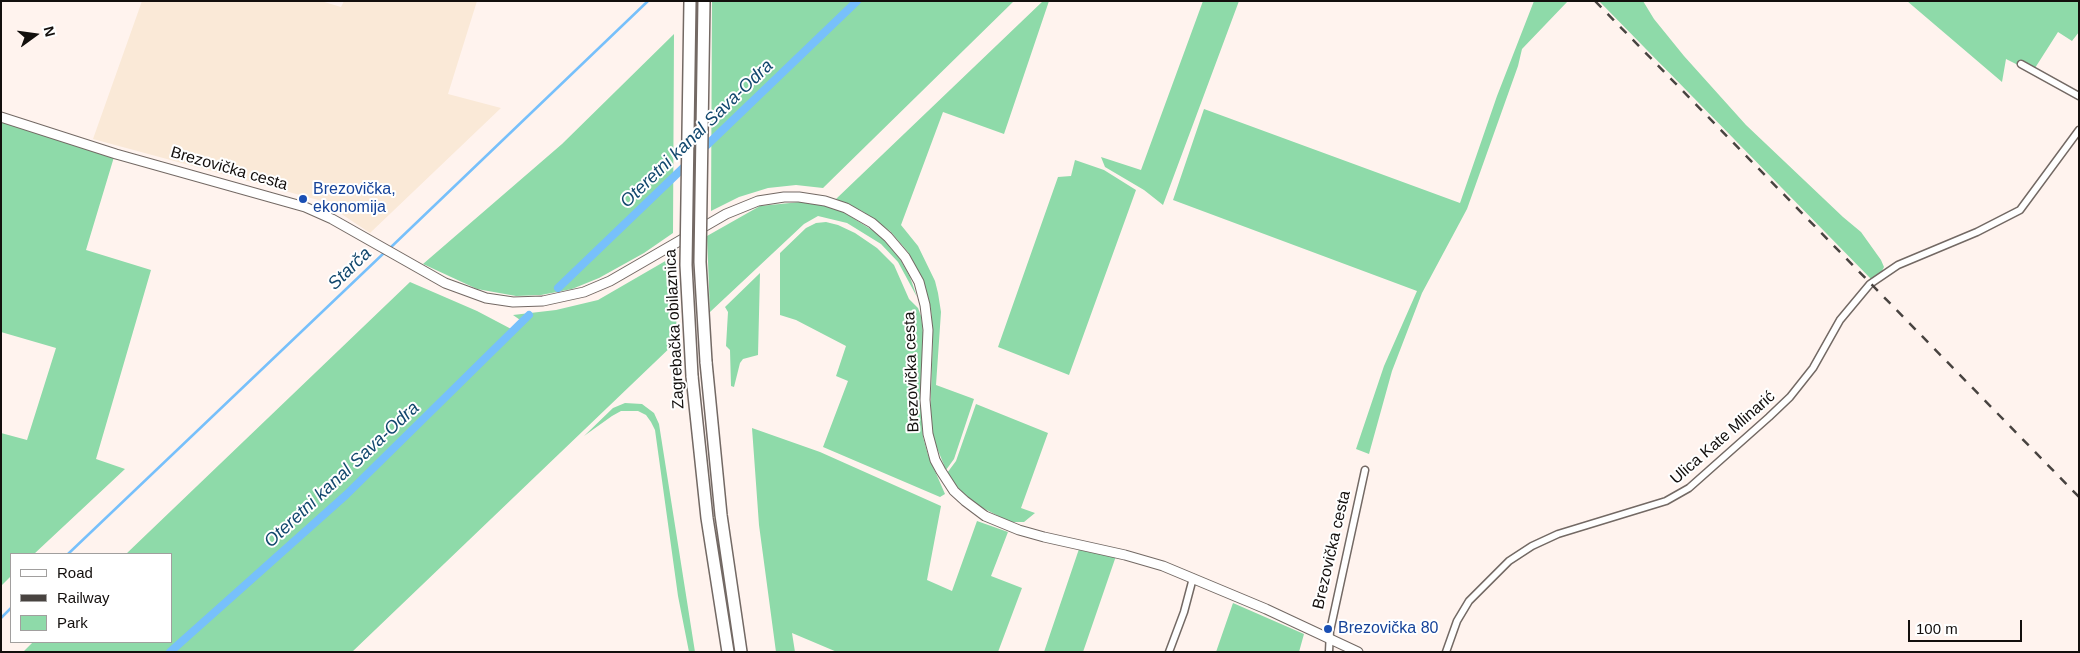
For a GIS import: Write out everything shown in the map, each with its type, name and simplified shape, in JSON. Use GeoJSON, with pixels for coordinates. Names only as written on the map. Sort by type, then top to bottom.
{"type":"FeatureCollection","features":[{"type":"Feature","properties":{"kind":"highway","name":"Zagrebačka obilaznica"},"geometry":{"type":"LineString","coordinates":[[690,1],[686,265],[692,376],[707,518],[728,652]]}},
{"type":"Feature","properties":{"kind":"highway","name":"Zagrebačka obilaznica"},"geometry":{"type":"LineString","coordinates":[[704,1],[700,262],[706,362],[721,514],[741,652]]}},
{"type":"Feature","properties":{"kind":"main road","name":"Brezovička cesta"},"geometry":{"type":"LineString","coordinates":[[1,117],[116,154],[285,200],[316,211],[445,283],[476,295],[513,302],[543,301],[572,295],[610,281],[726,214],[758,201],[799,197],[825,201],[846,208],[872,223],[888,236],[905,257],[918,282],[925,305],[928,330],[925,400],[928,434],[935,460],[954,491],[980,512],[1004,524],[1044,537],[1142,559],[1193,578],[1329,637],[1358,652]]}},
{"type":"Feature","properties":{"kind":"street"},"geometry":{"type":"LineString","coordinates":[[2020,64],[2079,96]]}},
{"type":"Feature","properties":{"kind":"street","name":"Ulica Kate Mlinarić"},"geometry":{"type":"LineString","coordinates":[[1446,652],[1457,622],[1469,601],[1509,561],[1532,546],[1558,534],[1666,501],[1689,488],[1769,418],[1790,397],[1814,368],[1840,320],[1870,284],[1898,265],[1977,232],[2020,210],[2078,132]]}},
{"type":"Feature","properties":{"kind":"street","name":"Brezovička cesta"},"geometry":{"type":"LineString","coordinates":[[1329,637],[1365,470]]}},
{"type":"Feature","properties":{"kind":"street"},"geometry":{"type":"LineString","coordinates":[[1169,652],[1184,612],[1193,578]]}},
{"type":"Feature","properties":{"kind":"street"},"geometry":{"type":"LineString","coordinates":[[1328,652],[1329,637]]}},
{"type":"Feature","properties":{"kind":"shaded area"},"geometry":{"type":"Polygon","coordinates":[[[142,1],[321,1],[341,7],[344,1],[477,1],[448,94],[501,108],[370,233],[322,201],[93,139],[142,1]]]}},
{"type":"Feature","properties":{"kind":"green space"},"geometry":{"type":"Polygon","coordinates":[[[712,1],[1014,1],[823,188],[796,185],[768,188],[739,197],[711,211],[712,1]]]}},
{"type":"Feature","properties":{"kind":"green space"},"geometry":{"type":"Polygon","coordinates":[[[1043,1],[1049,1],[1004,134],[943,112],[901,225],[918,246],[935,281],[938,293],[941,312],[936,385],[974,399],[954,459],[946,470],[933,438],[930,420],[933,336],[931,309],[923,280],[908,252],[890,231],[862,211],[836,199],[1043,1]]]}},
{"type":"Feature","properties":{"kind":"green space"},"geometry":{"type":"Polygon","coordinates":[[[1203,1],[1239,1],[1163,205],[1144,190],[1105,167],[1101,157],[1141,170],[1203,1]]]}},
{"type":"Feature","properties":{"kind":"green space"},"geometry":{"type":"Polygon","coordinates":[[[1534,1],[1568,1],[1522,49],[1518,66],[1467,209],[1422,293],[1392,371],[1369,454],[1356,449],[1384,366],[1417,291],[1173,200],[1204,109],[1460,203],[1497,96],[1534,1]]]}},
{"type":"Feature","properties":{"kind":"green space"},"geometry":{"type":"Polygon","coordinates":[[[1599,1],[1643,1],[1654,19],[1684,56],[1746,125],[1861,232],[1881,260],[1884,267],[1882,271],[1871,279],[1599,1]]]}},
{"type":"Feature","properties":{"kind":"green space"},"geometry":{"type":"Polygon","coordinates":[[[1907,1],[2079,1],[2079,32],[2072,41],[2058,32],[2035,68],[2020,60],[2018,65],[2006,59],[2002,82],[1907,1]]]}},
{"type":"Feature","properties":{"kind":"green space"},"geometry":{"type":"Polygon","coordinates":[[[674,34],[673,233],[644,253],[599,278],[572,289],[541,295],[516,296],[477,289],[423,264],[562,144],[674,34]]]}},
{"type":"Feature","properties":{"kind":"green space"},"geometry":{"type":"Polygon","coordinates":[[[1,122],[114,157],[86,250],[151,270],[96,459],[125,469],[35,553],[10,553],[10,577],[1,586],[1,433],[27,440],[56,348],[1,332],[1,122]]]}},
{"type":"Feature","properties":{"kind":"green space"},"geometry":{"type":"Polygon","coordinates":[[[1075,160],[1104,170],[1136,190],[1069,375],[998,347],[1058,177],[1071,176],[1075,160]]]}},
{"type":"Feature","properties":{"kind":"green space"},"geometry":{"type":"Polygon","coordinates":[[[800,202],[826,206],[845,213],[884,239],[900,259],[910,277],[917,297],[898,262],[881,244],[847,223],[818,216],[804,224],[710,312],[707,236],[760,206],[800,202]]]}},
{"type":"Feature","properties":{"kind":"green space"},"geometry":{"type":"Polygon","coordinates":[[[826,222],[855,233],[877,248],[894,265],[909,299],[918,308],[921,316],[924,341],[921,403],[923,437],[928,455],[945,494],[940,497],[823,447],[848,381],[836,376],[846,346],[796,320],[780,315],[780,253],[806,228],[816,223],[826,222]]]}},
{"type":"Feature","properties":{"kind":"green space"},"geometry":{"type":"Polygon","coordinates":[[[674,256],[677,341],[352,652],[23,652],[32,643],[172,643],[172,553],[127,553],[410,282],[477,311],[515,331],[523,322],[513,315],[556,310],[598,300],[674,256]]]}},
{"type":"Feature","properties":{"kind":"green space"},"geometry":{"type":"Polygon","coordinates":[[[760,273],[758,355],[743,359],[740,363],[734,387],[731,386],[730,350],[726,346],[728,312],[725,307],[760,273]]]}},
{"type":"Feature","properties":{"kind":"green space"},"geometry":{"type":"Polygon","coordinates":[[[625,403],[642,404],[654,413],[659,424],[695,652],[689,652],[678,596],[655,430],[651,422],[646,415],[638,411],[621,411],[584,436],[613,408],[625,403]]]}},
{"type":"Feature","properties":{"kind":"green space"},"geometry":{"type":"Polygon","coordinates":[[[976,404],[1048,433],[1021,508],[1035,513],[1024,522],[1010,522],[977,505],[959,489],[947,473],[956,461],[976,404]]]}},
{"type":"Feature","properties":{"kind":"green space"},"geometry":{"type":"Polygon","coordinates":[[[752,428],[820,452],[941,506],[927,580],[952,591],[977,521],[1008,532],[991,576],[1022,588],[998,652],[837,652],[792,633],[795,652],[776,652],[759,525],[752,428]]]}},
{"type":"Feature","properties":{"kind":"green space"},"geometry":{"type":"Polygon","coordinates":[[[1079,549],[1116,556],[1083,652],[1044,652],[1079,549]]]}},
{"type":"Feature","properties":{"kind":"green space"},"geometry":{"type":"Polygon","coordinates":[[[1233,603],[1304,634],[1299,652],[1216,652],[1233,603]]]}},
{"type":"Feature","properties":{"kind":"waterway","name":"Starča"},"geometry":{"type":"LineString","coordinates":[[389,249],[648,1]]}},
{"type":"Feature","properties":{"kind":"waterway","name":"Oteretni kanal Sava-Odra"},"geometry":{"type":"LineString","coordinates":[[558,288],[857,1]]}},
{"type":"Feature","properties":{"kind":"waterway","name":"Starča"},"geometry":{"type":"LineString","coordinates":[[69,553],[385,252]]}},
{"type":"Feature","properties":{"kind":"waterway","name":"Oteretni kanal Sava-Odra"},"geometry":{"type":"LineString","coordinates":[[170,652],[346,495],[529,315]]}},
{"type":"Feature","properties":{"kind":"waterway","name":"Starča"},"geometry":{"type":"LineString","coordinates":[[1,618],[10,609]]}},
{"type":"Feature","properties":{"kind":"railway"},"geometry":{"type":"LineString","coordinates":[[1595,1],[2079,497]]}},
{"type":"Feature","properties":{"kind":"place","name":"Brezovička, ekonomija"},"geometry":{"type":"Point","coordinates":[303,199]}},
{"type":"Feature","properties":{"kind":"place","name":"Brezovička 80"},"geometry":{"type":"Point","coordinates":[1328,629]}}]}
